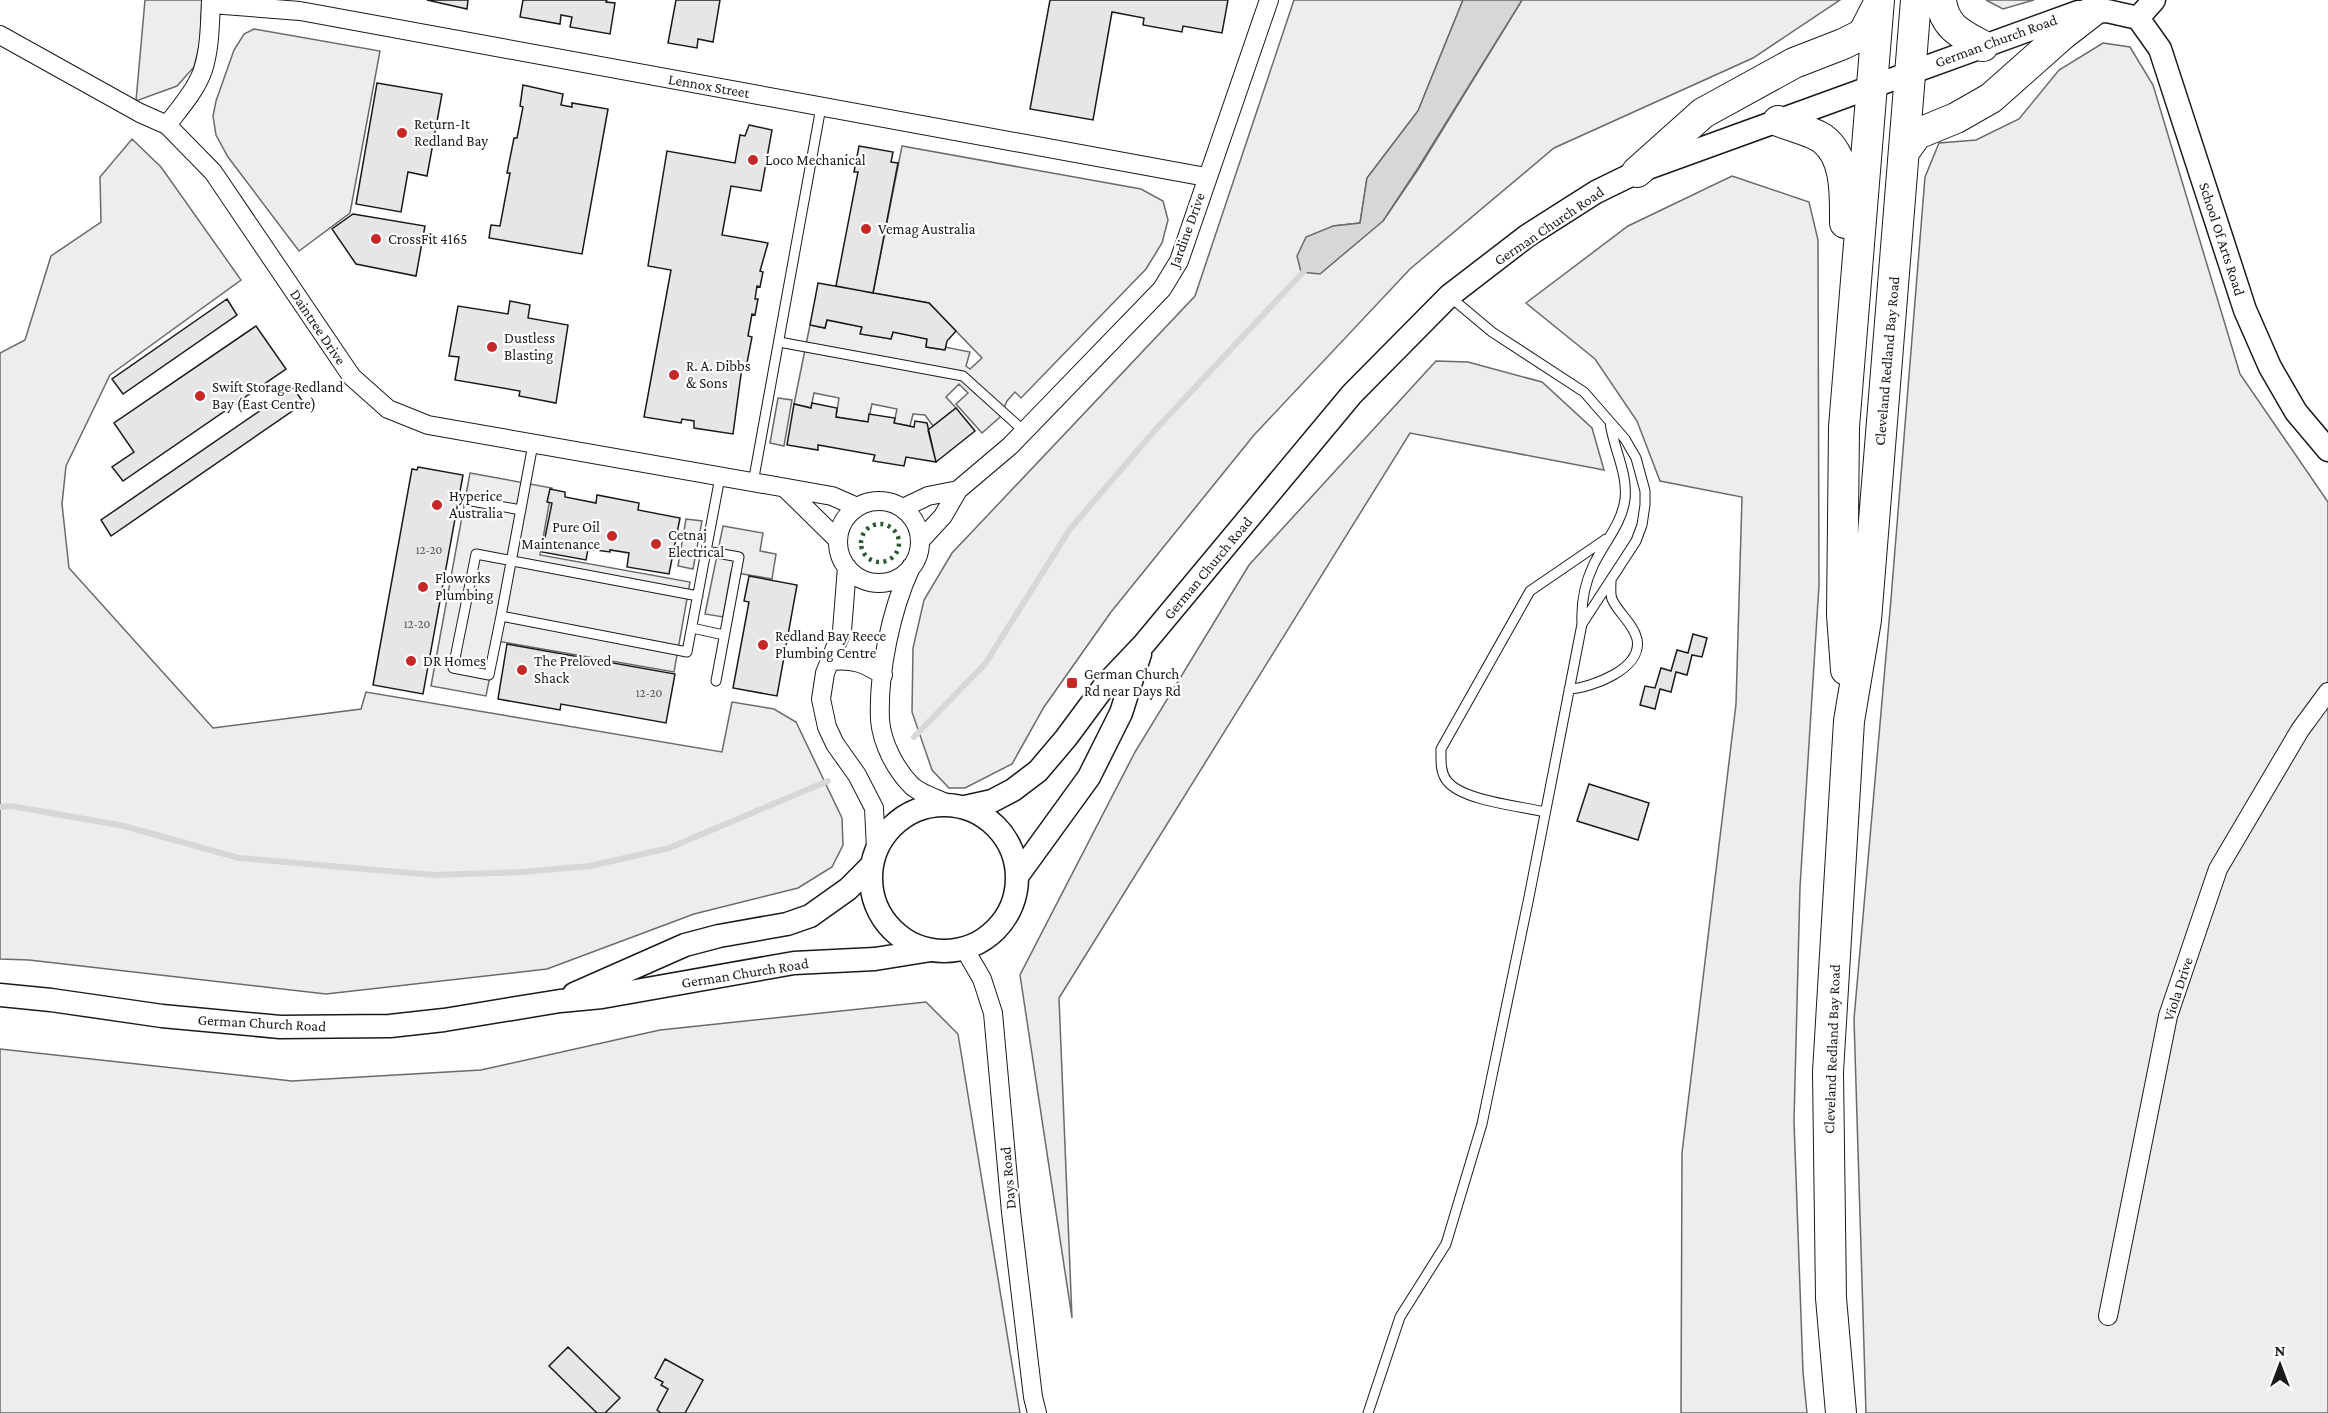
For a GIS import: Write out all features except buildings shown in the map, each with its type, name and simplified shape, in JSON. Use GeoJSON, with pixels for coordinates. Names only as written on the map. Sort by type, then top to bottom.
{"type":"FeatureCollection","features":[{"type":"Feature","properties":{"kind":"highway","name":"Cleveland Redland Bay Road"},"geometry":{"type":"LineString","coordinates":[[1841,1413],[1832,1298],[1828,1072],[1850,721],[1866,620],[1916,0]]}},
{"type":"Feature","properties":{"kind":"highway"},"geometry":{"type":"LineString","coordinates":[[1941,0],[1953,30],[1983,46]]}},
{"type":"Feature","properties":{"kind":"highway","name":"Cleveland Redland Bay Road"},"geometry":{"type":"LineString","coordinates":[[1850,721],[1842,615],[1844,427],[1879,2]]}},
{"type":"Feature","properties":{"kind":"highway"},"geometry":{"type":"LineString","coordinates":[[1637,172],[1702,113],[1794,63],[1863,34],[1879,2]]}},
{"type":"Feature","properties":{"kind":"highway"},"geometry":{"type":"LineString","coordinates":[[1904,152],[1917,134],[1956,118],[1991,98],[2062,35],[2093,11]]}},
{"type":"Feature","properties":{"kind":"highway"},"geometry":{"type":"LineString","coordinates":[[1778,121],[1823,139],[1839,160],[1845,197],[1844,427]]}},
{"type":"Feature","properties":{"kind":"street","name":"Jardine Drive"},"geometry":{"type":"LineString","coordinates":[[958,490],[1024,431],[1162,289],[1179,261],[1206,177],[1269,0]]}},
{"type":"Feature","properties":{"kind":"street"},"geometry":{"type":"LineString","coordinates":[[2138,18],[2154,0]]}},
{"type":"Feature","properties":{"kind":"street","name":"Lennox Street"},"geometry":{"type":"LineString","coordinates":[[211,2],[300,11],[1206,177]]}},
{"type":"Feature","properties":{"kind":"street"},"geometry":{"type":"LineString","coordinates":[[167,125],[188,99],[203,72],[208,49],[211,2]]}},
{"type":"Feature","properties":{"kind":"street","name":"German Church Road"},"geometry":{"type":"LineString","coordinates":[[957,806],[992,801],[1013,790],[1038,771],[1106,684],[1144,644],[1352,394],[1449,296],[1527,236],[1596,192],[1637,172],[1911,71],[2078,12],[2107,10],[2138,18]]}},
{"type":"Feature","properties":{"kind":"street","name":"School Of Arts Road"},"geometry":{"type":"LineString","coordinates":[[2138,18],[2160,49],[2245,310],[2270,367],[2296,412],[2328,450]]}},
{"type":"Feature","properties":{"kind":"street","name":"Daintree Drive"},"geometry":{"type":"LineString","coordinates":[[0,35],[140,113],[167,125],[213,172],[352,377],[388,409],[428,425],[832,496],[857,507]]}},
{"type":"Feature","properties":{"kind":"street"},"geometry":{"type":"LineString","coordinates":[[786,489],[838,540]]}},
{"type":"Feature","properties":{"kind":"street"},"geometry":{"type":"LineString","coordinates":[[903,508],[928,496],[958,490]]}},
{"type":"Feature","properties":{"kind":"street"},"geometry":{"type":"LineString","coordinates":[[920,541],[943,516],[958,490]]}},
{"type":"Feature","properties":{"kind":"street"},"geometry":{"type":"LineString","coordinates":[[847,567],[842,631],[825,673],[821,699],[827,727],[874,808],[871,889],[878,911],[891,929],[909,943],[931,950],[948,951],[964,948],[986,938],[1004,921],[1014,899],[1018,875],[1013,852],[1002,833],[986,817],[914,788],[900,773],[891,756],[880,720],[883,675],[893,611],[918,555],[920,541],[918,528],[903,508],[892,503],[868,502],[857,507],[847,516],[841,527],[838,550],[847,567],[856,576],[879,583],[902,576],[911,567]]}},
{"type":"Feature","properties":{"kind":"street","name":"German Church Road"},"geometry":{"type":"LineString","coordinates":[[1018,875],[1089,777],[1120,713],[1144,644]]}},
{"type":"Feature","properties":{"kind":"street"},"geometry":{"type":"LineString","coordinates":[[831,661],[850,659],[868,665],[883,675]]}},
{"type":"Feature","properties":{"kind":"street","name":"Viola Drive"},"geometry":{"type":"LineString","coordinates":[[2108,1316],[2168,1016],[2218,869],[2300,730],[2328,693]]}},
{"type":"Feature","properties":{"kind":"street"},"geometry":{"type":"LineString","coordinates":[[873,858],[888,830],[905,815],[926,806],[957,806]]}},
{"type":"Feature","properties":{"kind":"street","name":"German Church Road"},"geometry":{"type":"LineString","coordinates":[[560,1001],[686,945],[719,936],[787,924],[810,916],[848,889],[873,858]]}},
{"type":"Feature","properties":{"kind":"street","name":"Days Road"},"geometry":{"type":"LineString","coordinates":[[964,948],[982,979],[993,1013],[1011,1212],[1033,1397],[1037,1413]]}},
{"type":"Feature","properties":{"kind":"street","name":"German Church Road"},"geometry":{"type":"LineString","coordinates":[[0,995],[162,1016],[280,1027],[401,1025],[505,1012],[794,963],[875,959],[931,950]]}},
{"type":"Feature","properties":{"kind":"lane"},"geometry":{"type":"LineString","coordinates":[[753,483],[821,107]]}},
{"type":"Feature","properties":{"kind":"lane"},"geometry":{"type":"LineString","coordinates":[[1449,296],[1492,332],[1584,392],[1625,439],[1636,458],[1645,491],[1645,505],[1636,541],[1582,624]]}},
{"type":"Feature","properties":{"kind":"lane"},"geometry":{"type":"LineString","coordinates":[[779,342],[963,376],[1024,431]]}},
{"type":"Feature","properties":{"kind":"lane"},"geometry":{"type":"LineString","coordinates":[[1368,1413],[1400,1317],[1446,1244],[1482,1124],[1582,624],[1581,605],[1586,583],[1592,566],[1622,512],[1624,472],[1613,443],[1610,422]]}},
{"type":"Feature","properties":{"kind":"lane"},"geometry":{"type":"LineString","coordinates":[[533,444],[521,510],[511,561],[501,616],[489,675],[453,668],[476,554],[511,561],[698,597]]}},
{"type":"Feature","properties":{"kind":"lane"},"geometry":{"type":"LineString","coordinates":[[501,616],[687,652],[720,477]]}},
{"type":"Feature","properties":{"kind":"lane"},"geometry":{"type":"LineString","coordinates":[[466,500],[521,510]]}},
{"type":"Feature","properties":{"kind":"lane"},"geometry":{"type":"LineString","coordinates":[[1545,812],[1456,790],[1445,779],[1441,764],[1442,749],[1530,591],[1610,536]]}},
{"type":"Feature","properties":{"kind":"lane"},"geometry":{"type":"LineString","coordinates":[[706,552],[739,557],[716,681]]}},
{"type":"Feature","properties":{"kind":"lane"},"geometry":{"type":"LineString","coordinates":[[1569,689],[1583,688],[1608,677],[1626,666],[1633,658],[1637,638],[1612,598],[1611,580]]}},
{"type":"Feature","properties":{"kind":"lane"},"geometry":{"type":"LineString","coordinates":[[692,628],[724,635]]}},
{"type":"Feature","properties":{"kind":"shaded area"},"geometry":{"type":"Polygon","coordinates":[[[145,0],[202,0],[200,43],[194,67],[177,86],[136,101],[145,0]]]}},
{"type":"Feature","properties":{"kind":"shaded area"},"geometry":{"type":"Polygon","coordinates":[[[1294,0],[1463,0],[1418,111],[1367,178],[1360,223],[1333,226],[1383,221],[1419,168],[1522,0],[1840,0],[1753,58],[1554,148],[1410,269],[1254,435],[1111,612],[1044,707],[1012,764],[965,788],[949,788],[932,770],[912,712],[913,648],[924,600],[952,553],[1195,296],[1294,0]]]}},
{"type":"Feature","properties":{"kind":"shaded area"},"geometry":{"type":"Polygon","coordinates":[[[1463,0],[1522,0],[1383,221],[1320,274],[1301,272],[1297,256],[1306,237],[1333,226],[1360,223],[1367,178],[1418,111],[1463,0]]]}},
{"type":"Feature","properties":{"kind":"shaded area"},"geometry":{"type":"Polygon","coordinates":[[[1986,0],[2034,0],[2003,9],[1986,0]]]}},
{"type":"Feature","properties":{"kind":"shaded area"},"geometry":{"type":"Polygon","coordinates":[[[254,29],[380,51],[350,213],[299,251],[228,157],[216,135],[213,116],[216,101],[234,50],[244,34],[254,29]]]}},
{"type":"Feature","properties":{"kind":"shaded area"},"geometry":{"type":"Polygon","coordinates":[[[2103,43],[2130,47],[2153,85],[2240,374],[2328,502],[2328,1413],[1866,1413],[1854,1019],[1925,177],[1939,143],[1976,140],[2019,119],[2059,70],[2103,43]]]}},
{"type":"Feature","properties":{"kind":"shaded area"},"geometry":{"type":"Polygon","coordinates":[[[132,139],[161,167],[241,280],[110,375],[66,466],[62,504],[69,568],[213,728],[361,709],[366,692],[722,752],[732,702],[774,709],[796,722],[842,818],[843,845],[832,867],[798,888],[694,914],[547,969],[326,994],[29,960],[0,959],[0,353],[25,340],[51,256],[101,222],[100,177],[132,139]]]}},
{"type":"Feature","properties":{"kind":"shaded area"},"geometry":{"type":"Polygon","coordinates":[[[902,146],[1141,189],[1163,201],[1168,220],[1162,243],[1146,269],[1021,398],[1015,392],[1007,401],[1000,417],[982,433],[956,404],[968,393],[959,384],[946,397],[956,408],[933,426],[925,415],[913,414],[910,426],[894,423],[897,409],[872,404],[868,422],[836,417],[839,398],[814,393],[811,408],[794,404],[810,325],[825,328],[827,320],[862,327],[861,334],[891,339],[893,332],[927,339],[926,347],[944,350],[945,347],[970,352],[966,366],[970,369],[982,358],[929,303],[873,293],[902,146]]]}},
{"type":"Feature","properties":{"kind":"shaded area"},"geometry":{"type":"Polygon","coordinates":[[[1732,176],[1809,202],[1818,240],[1819,585],[1800,887],[1794,1121],[1803,1372],[1807,1413],[1681,1413],[1682,1153],[1736,704],[1742,497],[1660,481],[1637,421],[1595,359],[1526,303],[1628,226],[1732,176]]]}},
{"type":"Feature","properties":{"kind":"shaded area"},"geometry":{"type":"Polygon","coordinates":[[[1436,361],[1468,362],[1542,382],[1592,428],[1604,470],[1410,433],[1059,998],[1072,1318],[1020,975],[1135,752],[1249,565],[1436,361]]]}},
{"type":"Feature","properties":{"kind":"shaded area"},"geometry":{"type":"Polygon","coordinates":[[[778,398],[792,400],[784,446],[770,443],[778,398]]]}},
{"type":"Feature","properties":{"kind":"shaded area"},"geometry":{"type":"Polygon","coordinates":[[[470,473],[552,488],[540,555],[690,582],[674,672],[497,641],[486,696],[431,686],[470,473]]]}},
{"type":"Feature","properties":{"kind":"shaded area"},"geometry":{"type":"Polygon","coordinates":[[[686,519],[702,521],[693,569],[678,566],[686,519]]]}},
{"type":"Feature","properties":{"kind":"shaded area"},"geometry":{"type":"Polygon","coordinates":[[[723,526],[763,533],[760,551],[776,554],[772,579],[731,572],[723,617],[705,614],[723,526]]]}},
{"type":"Feature","properties":{"kind":"shaded area"},"geometry":{"type":"Polygon","coordinates":[[[926,1002],[958,1034],[1020,1413],[0,1413],[0,1049],[292,1081],[481,1070],[660,1030],[926,1002]]]}},
{"type":"Feature","properties":{"kind":"waterway"},"geometry":{"type":"LineString","coordinates":[[914,737],[985,664],[1070,529],[1156,429],[1307,268]]}},
{"type":"Feature","properties":{"kind":"waterway"},"geometry":{"type":"LineString","coordinates":[[0,807],[11,806],[124,826],[239,858],[433,875],[523,872],[590,866],[669,848],[828,781]]}},
{"type":"Feature","properties":{"kind":"hedge"},"geometry":{"type":"LineString","coordinates":[[880,524],[894,529],[899,543],[894,557],[880,562],[866,557],[861,543],[866,529],[880,524]]}},
{"type":"Feature","properties":{"kind":"place","name":"Return-It Redland Bay"},"geometry":{"type":"Point","coordinates":[402,133]}},
{"type":"Feature","properties":{"kind":"place","name":"Loco Mechanical"},"geometry":{"type":"Point","coordinates":[753,160]}},
{"type":"Feature","properties":{"kind":"place","name":"Vemag Australia"},"geometry":{"type":"Point","coordinates":[866,229]}},
{"type":"Feature","properties":{"kind":"place","name":"CrossFit 4165"},"geometry":{"type":"Point","coordinates":[376,239]}},
{"type":"Feature","properties":{"kind":"place","name":"Dustless Blasting"},"geometry":{"type":"Point","coordinates":[492,347]}},
{"type":"Feature","properties":{"kind":"place","name":"R. A. Dibbs & Sons"},"geometry":{"type":"Point","coordinates":[674,375]}},
{"type":"Feature","properties":{"kind":"place","name":"Swift Storage Redland Bay (East Centre)"},"geometry":{"type":"Point","coordinates":[200,396]}},
{"type":"Feature","properties":{"kind":"place","name":"Hyperice Australia"},"geometry":{"type":"Point","coordinates":[437,505]}},
{"type":"Feature","properties":{"kind":"place","name":"Pure Oil Maintenance"},"geometry":{"type":"Point","coordinates":[612,536]}},
{"type":"Feature","properties":{"kind":"place","name":"Cetnaj Electrical"},"geometry":{"type":"Point","coordinates":[656,544]}},
{"type":"Feature","properties":{"kind":"place","name":"Floworks Plumbing"},"geometry":{"type":"Point","coordinates":[423,587]}},
{"type":"Feature","properties":{"kind":"place","name":"Redland Bay Reece Plumbing Centre"},"geometry":{"type":"Point","coordinates":[763,645]}},
{"type":"Feature","properties":{"kind":"place","name":"DR Homes"},"geometry":{"type":"Point","coordinates":[411,661]}},
{"type":"Feature","properties":{"kind":"place","name":"The Preloved Shack"},"geometry":{"type":"Point","coordinates":[522,670]}},
{"type":"Feature","properties":{"kind":"place","name":"German Church Rd near Days Rd"},"geometry":{"type":"Point","coordinates":[1072,683]}}]}
